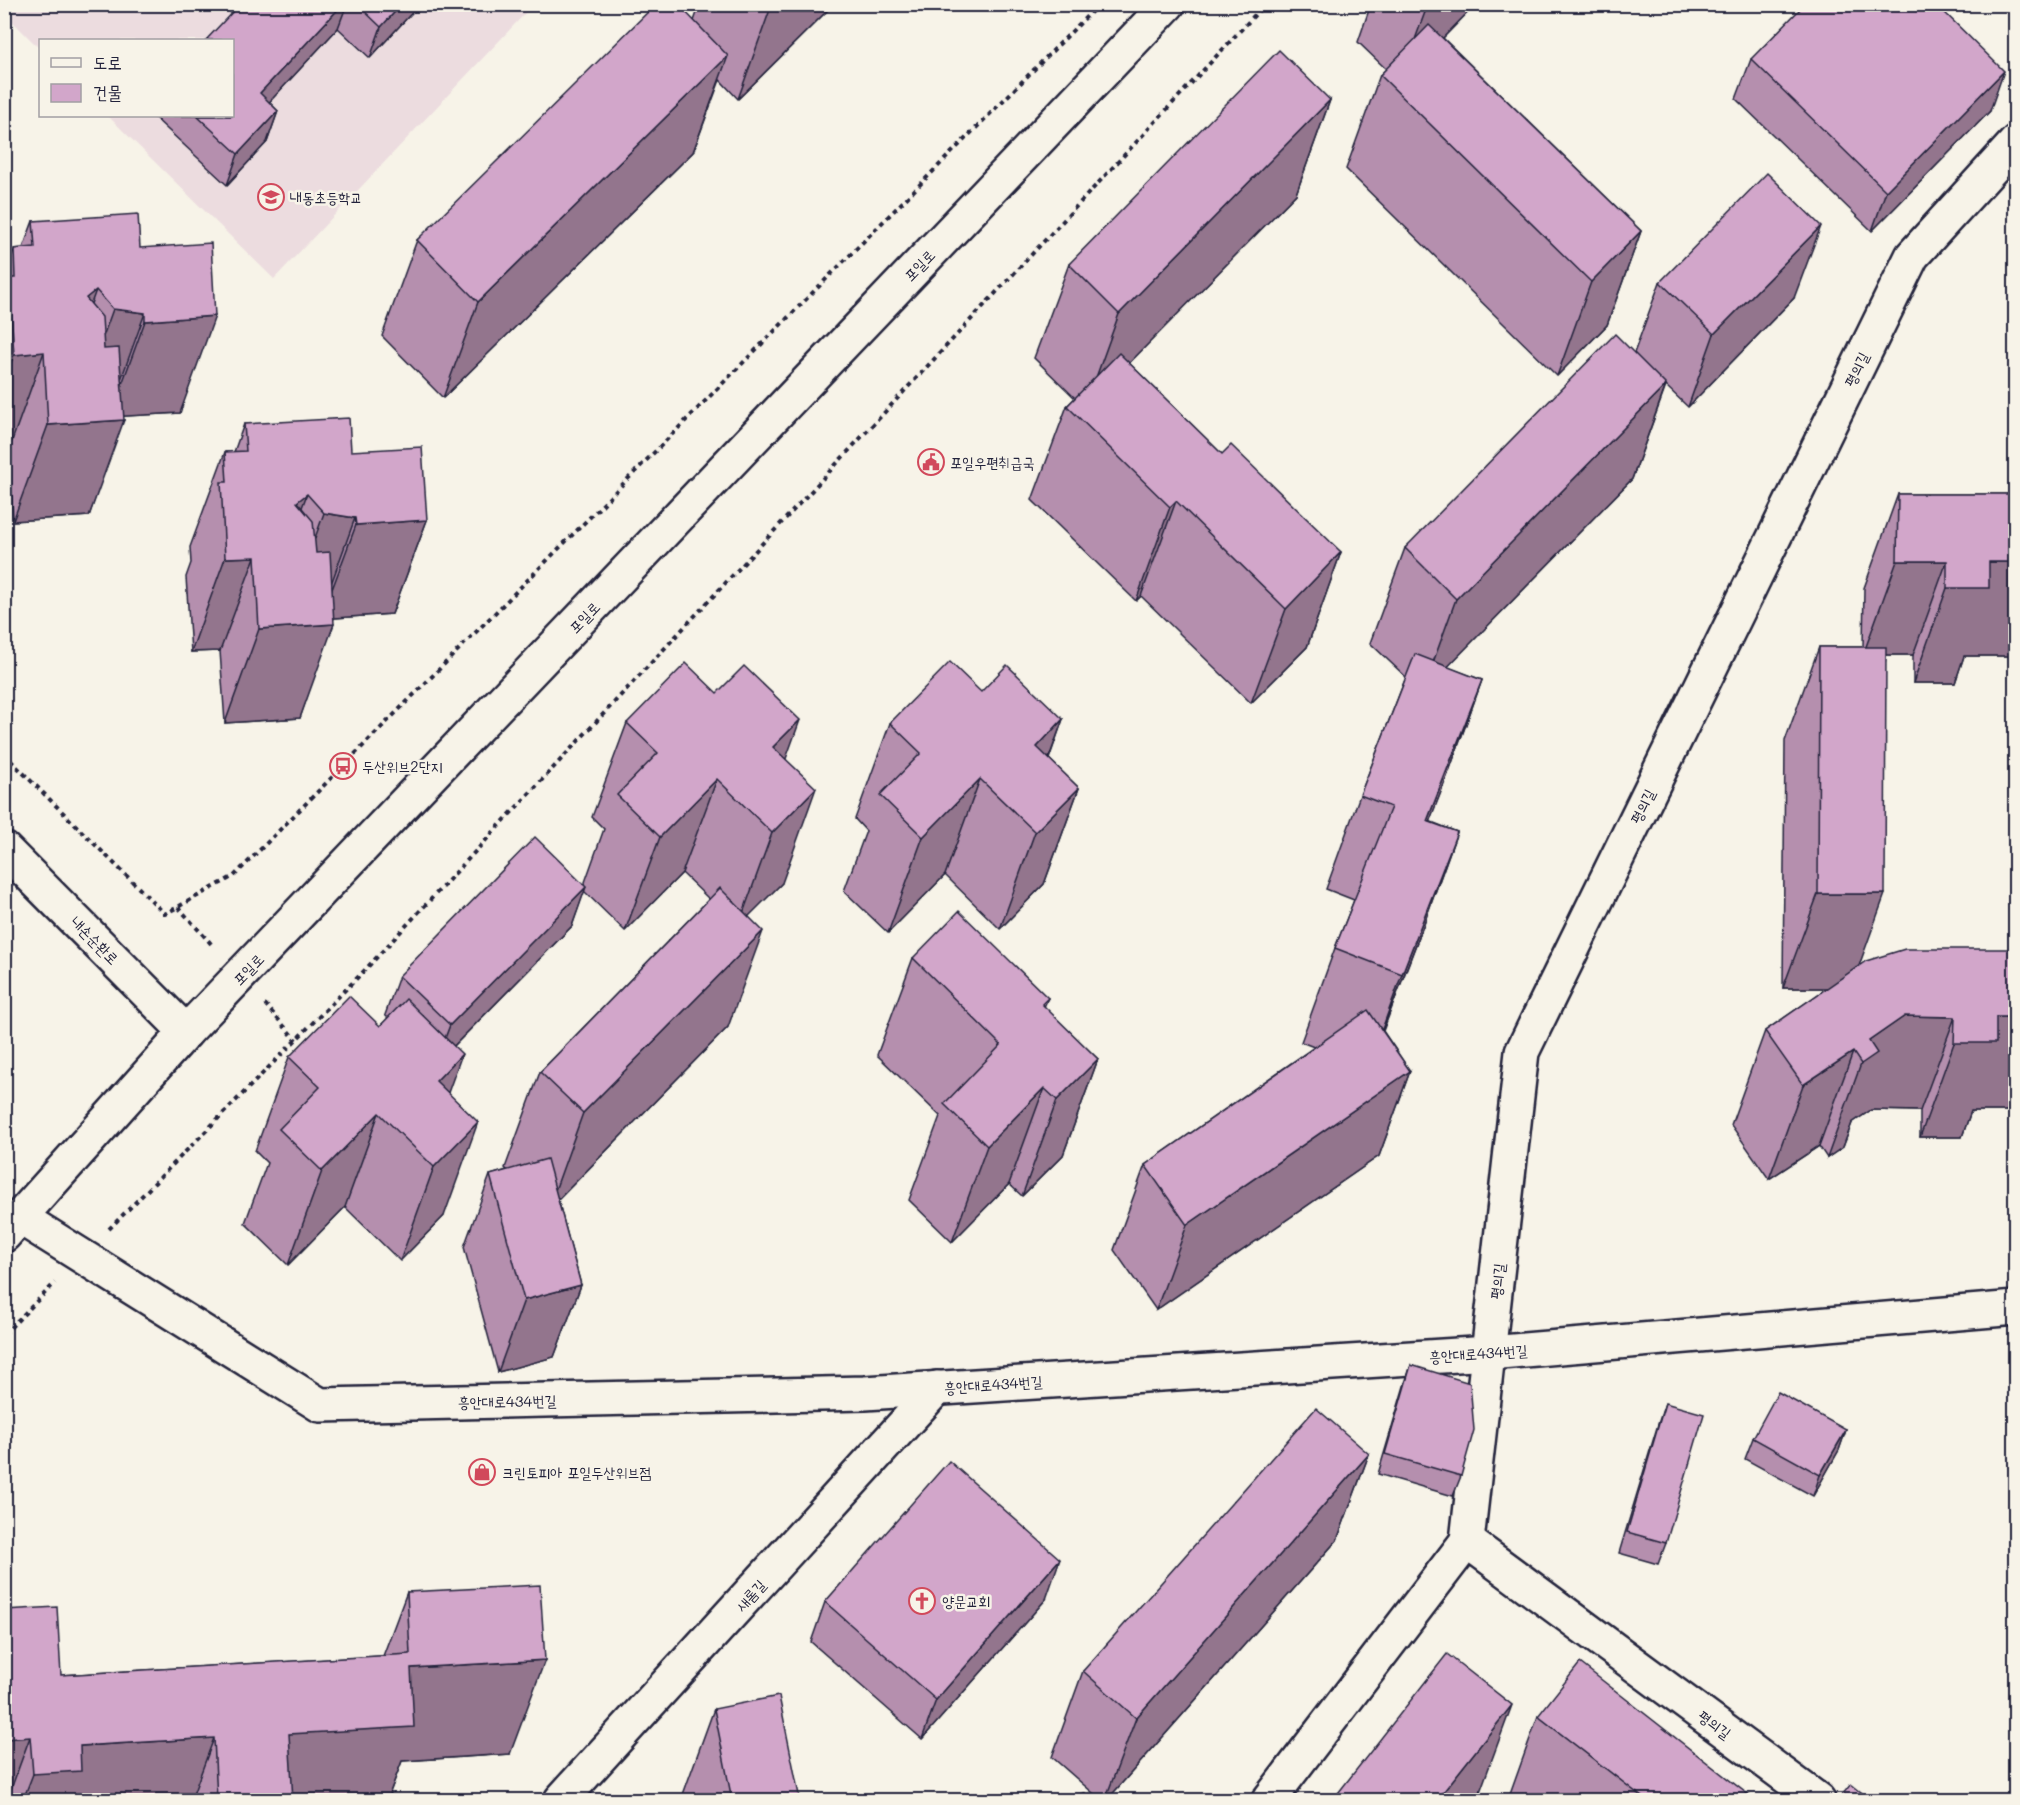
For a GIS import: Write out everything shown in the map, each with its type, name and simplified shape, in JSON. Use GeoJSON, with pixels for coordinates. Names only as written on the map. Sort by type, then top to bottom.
{"type":"FeatureCollection","features":[{"type":"Feature","properties":{"kind":"street","name":"포일로"},"geometry":{"type":"LineString","coordinates":[[13,1226],[186,1032],[1168,4]]}},
{"type":"Feature","properties":{"kind":"street","name":"평의길"},"geometry":{"type":"LineString","coordinates":[[1818,1800],[1467,1541],[1522,1052],[1912,256],[2016,142]]}},
{"type":"Feature","properties":{"kind":"street","name":"내손순환로"},"geometry":{"type":"LineString","coordinates":[[4,849],[186,1032]]}},
{"type":"Feature","properties":{"kind":"street","name":"흥안대로434번길"},"geometry":{"type":"LineString","coordinates":[[13,1226],[82,1256],[320,1405],[865,1393],[1489,1353],[2016,1308]]}},
{"type":"Feature","properties":{"kind":"street","name":"새롬길"},"geometry":{"type":"LineString","coordinates":[[561,1800],[937,1388]]}},
{"type":"Feature","properties":{"kind":"street"},"geometry":{"type":"LineString","coordinates":[[1269,1800],[1467,1541]]}},
{"type":"Feature","properties":{"kind":"path"},"geometry":{"type":"LineString","coordinates":[[4,754],[165,914],[234,876],[1099,4]]}},
{"type":"Feature","properties":{"kind":"path"},"geometry":{"type":"LineString","coordinates":[[4,1334],[363,972],[1264,4]]}},
{"type":"Feature","properties":{"kind":"shaded area","name":"내동초등학교"},"geometry":{"type":"Polygon","coordinates":[[[4,5],[533,5],[274,279],[109,117],[234,117],[234,39],[39,39],[39,48],[5,14],[4,5]]]}},
{"type":"Feature","properties":{"kind":"building"},"geometry":{"type":"Polygon","coordinates":[[[240,4],[343,4],[260,93],[278,111],[238,154],[198,117],[234,117],[234,39],[207,39],[240,4]]]}},
{"type":"Feature","properties":{"kind":"building"},"geometry":{"type":"Polygon","coordinates":[[[357,4],[402,4],[381,27],[357,4]]]}},
{"type":"Feature","properties":{"kind":"building"},"geometry":{"type":"Polygon","coordinates":[[[656,4],[678,4],[728,56],[478,302],[417,240],[656,4]]]}},
{"type":"Feature","properties":{"kind":"building"},"geometry":{"type":"Polygon","coordinates":[[[1805,4],[1936,4],[2004,71],[1886,191],[1751,59],[1805,4]]]}},
{"type":"Feature","properties":{"kind":"building"},"geometry":{"type":"Polygon","coordinates":[[[1429,25],[1641,231],[1591,282],[1380,75],[1429,25]]]}},
{"type":"Feature","properties":{"kind":"building"},"geometry":{"type":"Polygon","coordinates":[[[1279,50],[1330,100],[1119,314],[1069,264],[1279,50]]]}},
{"type":"Feature","properties":{"kind":"building"},"geometry":{"type":"Polygon","coordinates":[[[1767,173],[1821,226],[1714,334],[1660,282],[1767,173]]]}},
{"type":"Feature","properties":{"kind":"building"},"geometry":{"type":"Polygon","coordinates":[[[138,214],[140,248],[211,243],[215,316],[145,321],[145,313],[113,309],[96,290],[86,298],[102,317],[104,349],[119,348],[124,420],[48,425],[44,352],[14,355],[9,278],[15,278],[14,249],[35,247],[33,221],[138,214]]]}},
{"type":"Feature","properties":{"kind":"building"},"geometry":{"type":"Polygon","coordinates":[[[1615,334],[1666,385],[1456,599],[1405,548],[1615,334]]]}},
{"type":"Feature","properties":{"kind":"building"},"geometry":{"type":"Polygon","coordinates":[[[1119,353],[1222,454],[1231,445],[1341,552],[1286,609],[1176,501],[1170,507],[1067,406],[1119,353]]]}},
{"type":"Feature","properties":{"kind":"building"},"geometry":{"type":"Polygon","coordinates":[[[349,418],[351,451],[422,447],[427,520],[356,525],[355,518],[324,513],[307,494],[297,502],[313,521],[316,553],[330,552],[334,624],[259,629],[255,557],[225,558],[221,482],[227,482],[225,452],[246,451],[244,424],[349,418]]]}},
{"type":"Feature","properties":{"kind":"building"},"geometry":{"type":"Polygon","coordinates":[[[1898,494],[2016,494],[2016,562],[1989,562],[1989,588],[1947,588],[1947,561],[1897,561],[1898,494]]]}},
{"type":"Feature","properties":{"kind":"building"},"geometry":{"type":"Polygon","coordinates":[[[1819,647],[1886,647],[1885,894],[1818,894],[1819,647]]]}},
{"type":"Feature","properties":{"kind":"building"},"geometry":{"type":"Polygon","coordinates":[[[1415,654],[1482,680],[1427,821],[1457,832],[1402,974],[1335,948],[1391,807],[1360,795],[1415,654]]]}},
{"type":"Feature","properties":{"kind":"building"},"geometry":{"type":"Polygon","coordinates":[[[950,662],[981,692],[1007,665],[1063,719],[1037,747],[1079,788],[1035,832],[980,779],[923,837],[880,795],[921,753],[890,723],[950,662]]]}},
{"type":"Feature","properties":{"kind":"building"},"geometry":{"type":"Polygon","coordinates":[[[686,663],[717,693],[744,666],[800,720],[773,747],[816,788],[772,833],[717,779],[660,837],[617,795],[658,753],[627,723],[686,663]]]}},
{"type":"Feature","properties":{"kind":"building"},"geometry":{"type":"Polygon","coordinates":[[[535,837],[586,887],[450,1025],[399,976],[535,837]]]}},
{"type":"Feature","properties":{"kind":"building"},"geometry":{"type":"Polygon","coordinates":[[[720,888],[763,931],[583,1113],[540,1072],[720,888]]]}},
{"type":"Feature","properties":{"kind":"building"},"geometry":{"type":"Polygon","coordinates":[[[959,911],[1048,998],[1042,1004],[1098,1059],[1057,1100],[1044,1088],[987,1146],[944,1104],[1001,1045],[913,958],[959,911]]]}},
{"type":"Feature","properties":{"kind":"building"},"geometry":{"type":"Polygon","coordinates":[[[1905,949],[2016,949],[2016,1017],[1996,1017],[1996,1043],[1954,1043],[1955,1017],[1905,1016],[1869,1041],[1877,1053],[1861,1064],[1853,1052],[1803,1085],[1765,1031],[1866,961],[1905,949]]]}},
{"type":"Feature","properties":{"kind":"building"},"geometry":{"type":"Polygon","coordinates":[[[349,996],[380,1026],[406,999],[462,1054],[436,1081],[478,1122],[434,1167],[379,1113],[322,1171],[279,1129],[320,1087],[289,1057],[349,996]]]}},
{"type":"Feature","properties":{"kind":"building"},"geometry":{"type":"Polygon","coordinates":[[[1368,1010],[1410,1071],[1187,1225],[1145,1165],[1368,1010]]]}},
{"type":"Feature","properties":{"kind":"building"},"geometry":{"type":"Polygon","coordinates":[[[547,1159],[581,1285],[524,1300],[490,1175],[547,1159]]]}},
{"type":"Feature","properties":{"kind":"building"},"geometry":{"type":"Polygon","coordinates":[[[1411,1365],[1470,1383],[1474,1430],[1461,1476],[1385,1454],[1411,1365]]]}},
{"type":"Feature","properties":{"kind":"building"},"geometry":{"type":"Polygon","coordinates":[[[1778,1392],[1846,1430],[1820,1475],[1753,1438],[1778,1392]]]}},
{"type":"Feature","properties":{"kind":"building"},"geometry":{"type":"Polygon","coordinates":[[[1665,1403],[1704,1414],[1666,1543],[1627,1532],[1665,1403]]]}},
{"type":"Feature","properties":{"kind":"building"},"geometry":{"type":"Polygon","coordinates":[[[1316,1408],[1369,1454],[1136,1718],[1083,1671],[1316,1408]]]}},
{"type":"Feature","properties":{"kind":"building"},"geometry":{"type":"Polygon","coordinates":[[[949,1461],[1060,1559],[936,1700],[825,1602],[949,1461]]]}},
{"type":"Feature","properties":{"kind":"building"},"geometry":{"type":"Polygon","coordinates":[[[540,1585],[545,1660],[411,1668],[414,1727],[289,1734],[293,1800],[217,1800],[214,1738],[80,1746],[81,1771],[33,1774],[30,1737],[4,1739],[4,1610],[57,1607],[61,1675],[410,1654],[407,1592],[540,1585]]]}},
{"type":"Feature","properties":{"kind":"building"},"geometry":{"type":"Polygon","coordinates":[[[1447,1654],[1512,1705],[1437,1800],[1341,1800],[1335,1797],[1447,1654]]]}},
{"type":"Feature","properties":{"kind":"building"},"geometry":{"type":"Polygon","coordinates":[[[1580,1663],[1755,1800],[1646,1800],[1538,1716],[1580,1663]]]}},
{"type":"Feature","properties":{"kind":"building"},"geometry":{"type":"Polygon","coordinates":[[[779,1696],[800,1800],[732,1800],[714,1709],[779,1696]]]}},
{"type":"Feature","properties":{"kind":"building"},"geometry":{"type":"Polygon","coordinates":[[[1851,1784],[1871,1800],[1838,1800],[1851,1784]]]}},
{"type":"Feature","properties":{"kind":"building"},"geometry":{"type":"Polygon","coordinates":[[[1085,1793],[1086,1800],[1046,1800],[1085,1793]]]}},
{"type":"Feature","properties":{"kind":"place","name":"내동초등학교"},"geometry":{"type":"Point","coordinates":[271,197]}},
{"type":"Feature","properties":{"kind":"place","name":"포일우편취급국"},"geometry":{"type":"Point","coordinates":[931,462]}},
{"type":"Feature","properties":{"kind":"place","name":"두산위브2단지"},"geometry":{"type":"Point","coordinates":[343,766]}},
{"type":"Feature","properties":{"kind":"place","name":"크린토피아 포일두산위브점"},"geometry":{"type":"Point","coordinates":[482,1472]}},
{"type":"Feature","properties":{"kind":"place","name":"양문교회"},"geometry":{"type":"Point","coordinates":[922,1601]}}]}
